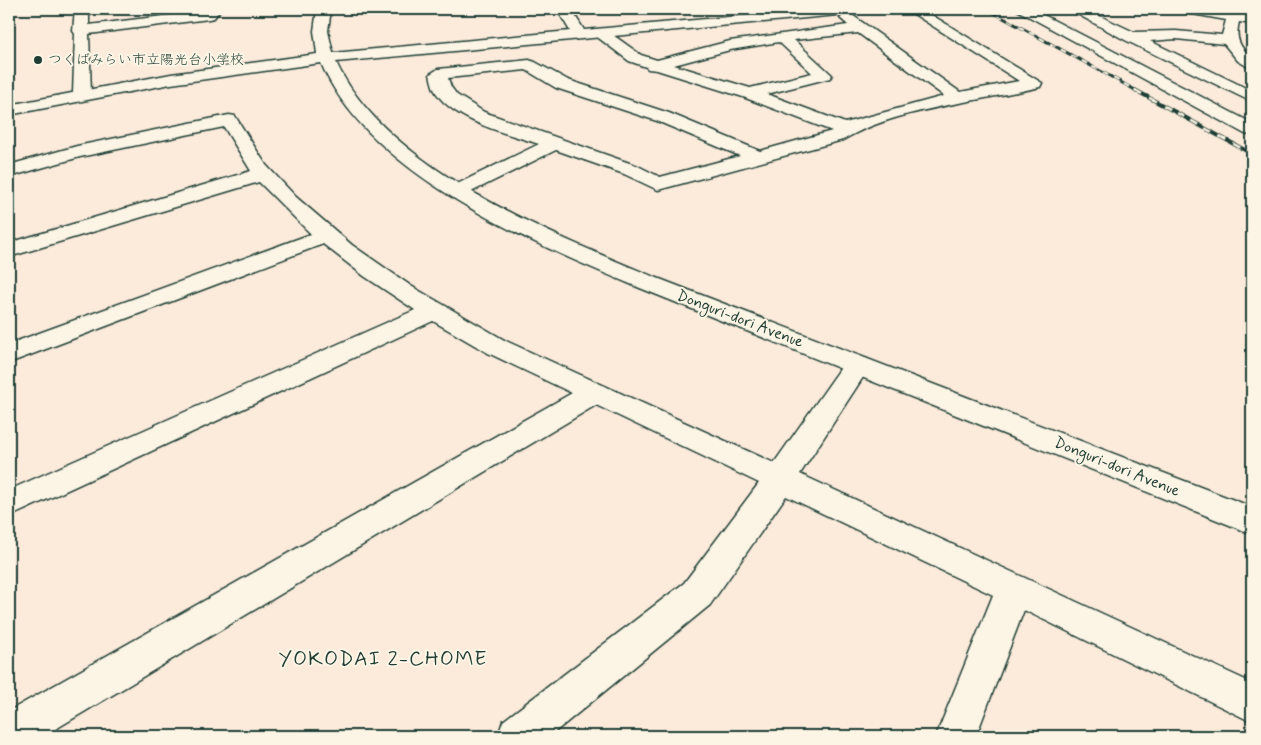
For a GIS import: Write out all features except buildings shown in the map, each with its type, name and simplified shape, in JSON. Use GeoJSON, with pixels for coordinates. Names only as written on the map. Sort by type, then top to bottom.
{"type":"FeatureCollection","features":[{"type":"Feature","properties":{"kind":"street"},"geometry":{"type":"LineString","coordinates":[[82,9],[80,32],[82,94]]}},
{"type":"Feature","properties":{"kind":"street"},"geometry":{"type":"LineString","coordinates":[[80,32],[209,15],[214,9]]}},
{"type":"Feature","properties":{"kind":"street","name":"Donguri-dori Avenue"},"geometry":{"type":"LineString","coordinates":[[324,9],[322,16],[322,38],[328,59],[338,83],[364,117],[395,147],[458,190],[514,222],[575,252],[659,287],[1252,521]]}},
{"type":"Feature","properties":{"kind":"street"},"geometry":{"type":"LineString","coordinates":[[564,9],[580,35]]}},
{"type":"Feature","properties":{"kind":"street"},"geometry":{"type":"LineString","coordinates":[[9,110],[82,94],[216,72],[328,59],[859,9]]}},
{"type":"Feature","properties":{"kind":"street"},"geometry":{"type":"LineString","coordinates":[[758,157],[708,134],[663,117],[562,84],[529,65],[438,74],[443,90],[470,112],[497,124],[631,170],[658,184],[836,136],[857,124],[957,98],[1034,83],[913,9]]}},
{"type":"Feature","properties":{"kind":"street"},"geometry":{"type":"LineString","coordinates":[[1022,9],[1252,130]]}},
{"type":"Feature","properties":{"kind":"street"},"geometry":{"type":"LineString","coordinates":[[1075,9],[1252,98]]}},
{"type":"Feature","properties":{"kind":"street"},"geometry":{"type":"LineString","coordinates":[[1187,9],[1235,13],[1252,20]]}},
{"type":"Feature","properties":{"kind":"street"},"geometry":{"type":"LineString","coordinates":[[837,11],[957,98]]}},
{"type":"Feature","properties":{"kind":"street"},"geometry":{"type":"LineString","coordinates":[[1232,45],[1235,13]]}},
{"type":"Feature","properties":{"kind":"street"},"geometry":{"type":"LineString","coordinates":[[654,66],[703,51],[861,28]]}},
{"type":"Feature","properties":{"kind":"street"},"geometry":{"type":"LineString","coordinates":[[601,33],[618,48],[654,66],[749,93],[846,130]]}},
{"type":"Feature","properties":{"kind":"street"},"geometry":{"type":"LineString","coordinates":[[1129,37],[1176,34],[1232,45],[1252,52]]}},
{"type":"Feature","properties":{"kind":"street"},"geometry":{"type":"LineString","coordinates":[[749,93],[824,76],[782,38]]}},
{"type":"Feature","properties":{"kind":"street"},"geometry":{"type":"LineString","coordinates":[[1232,45],[1252,64]]}},
{"type":"Feature","properties":{"kind":"street"},"geometry":{"type":"LineString","coordinates":[[9,171],[77,152],[229,120],[263,174],[325,236],[380,277],[433,311],[497,347],[1014,588],[1252,703]]}},
{"type":"Feature","properties":{"kind":"street"},"geometry":{"type":"LineString","coordinates":[[458,190],[486,179],[555,143]]}},
{"type":"Feature","properties":{"kind":"street"},"geometry":{"type":"LineString","coordinates":[[9,250],[263,174]]}},
{"type":"Feature","properties":{"kind":"street"},"geometry":{"type":"LineString","coordinates":[[9,354],[325,236]]}},
{"type":"Feature","properties":{"kind":"street"},"geometry":{"type":"LineString","coordinates":[[9,504],[433,311]]}},
{"type":"Feature","properties":{"kind":"street"},"geometry":{"type":"LineString","coordinates":[[518,736],[697,594],[780,479],[857,365]]}},
{"type":"Feature","properties":{"kind":"street"},"geometry":{"type":"LineString","coordinates":[[9,734],[565,412],[594,392]]}},
{"type":"Feature","properties":{"kind":"street"},"geometry":{"type":"LineString","coordinates":[[956,736],[1014,588]]}},
{"type":"Feature","properties":{"kind":"railway"},"geometry":{"type":"LineString","coordinates":[[987,9],[1137,91]]}},
{"type":"Feature","properties":{"kind":"railway"},"geometry":{"type":"LineString","coordinates":[[1135,90],[1252,154]]}},
{"type":"Feature","properties":{"kind":"place","name":"つくばみらい市立陽光台小学校"},"geometry":{"type":"Point","coordinates":[38,60]}},
{"type":"Feature","properties":{"kind":"district","name":"YOKODAI 2-CHOME"},"geometry":{"type":"Point","coordinates":[383,659]}}]}
